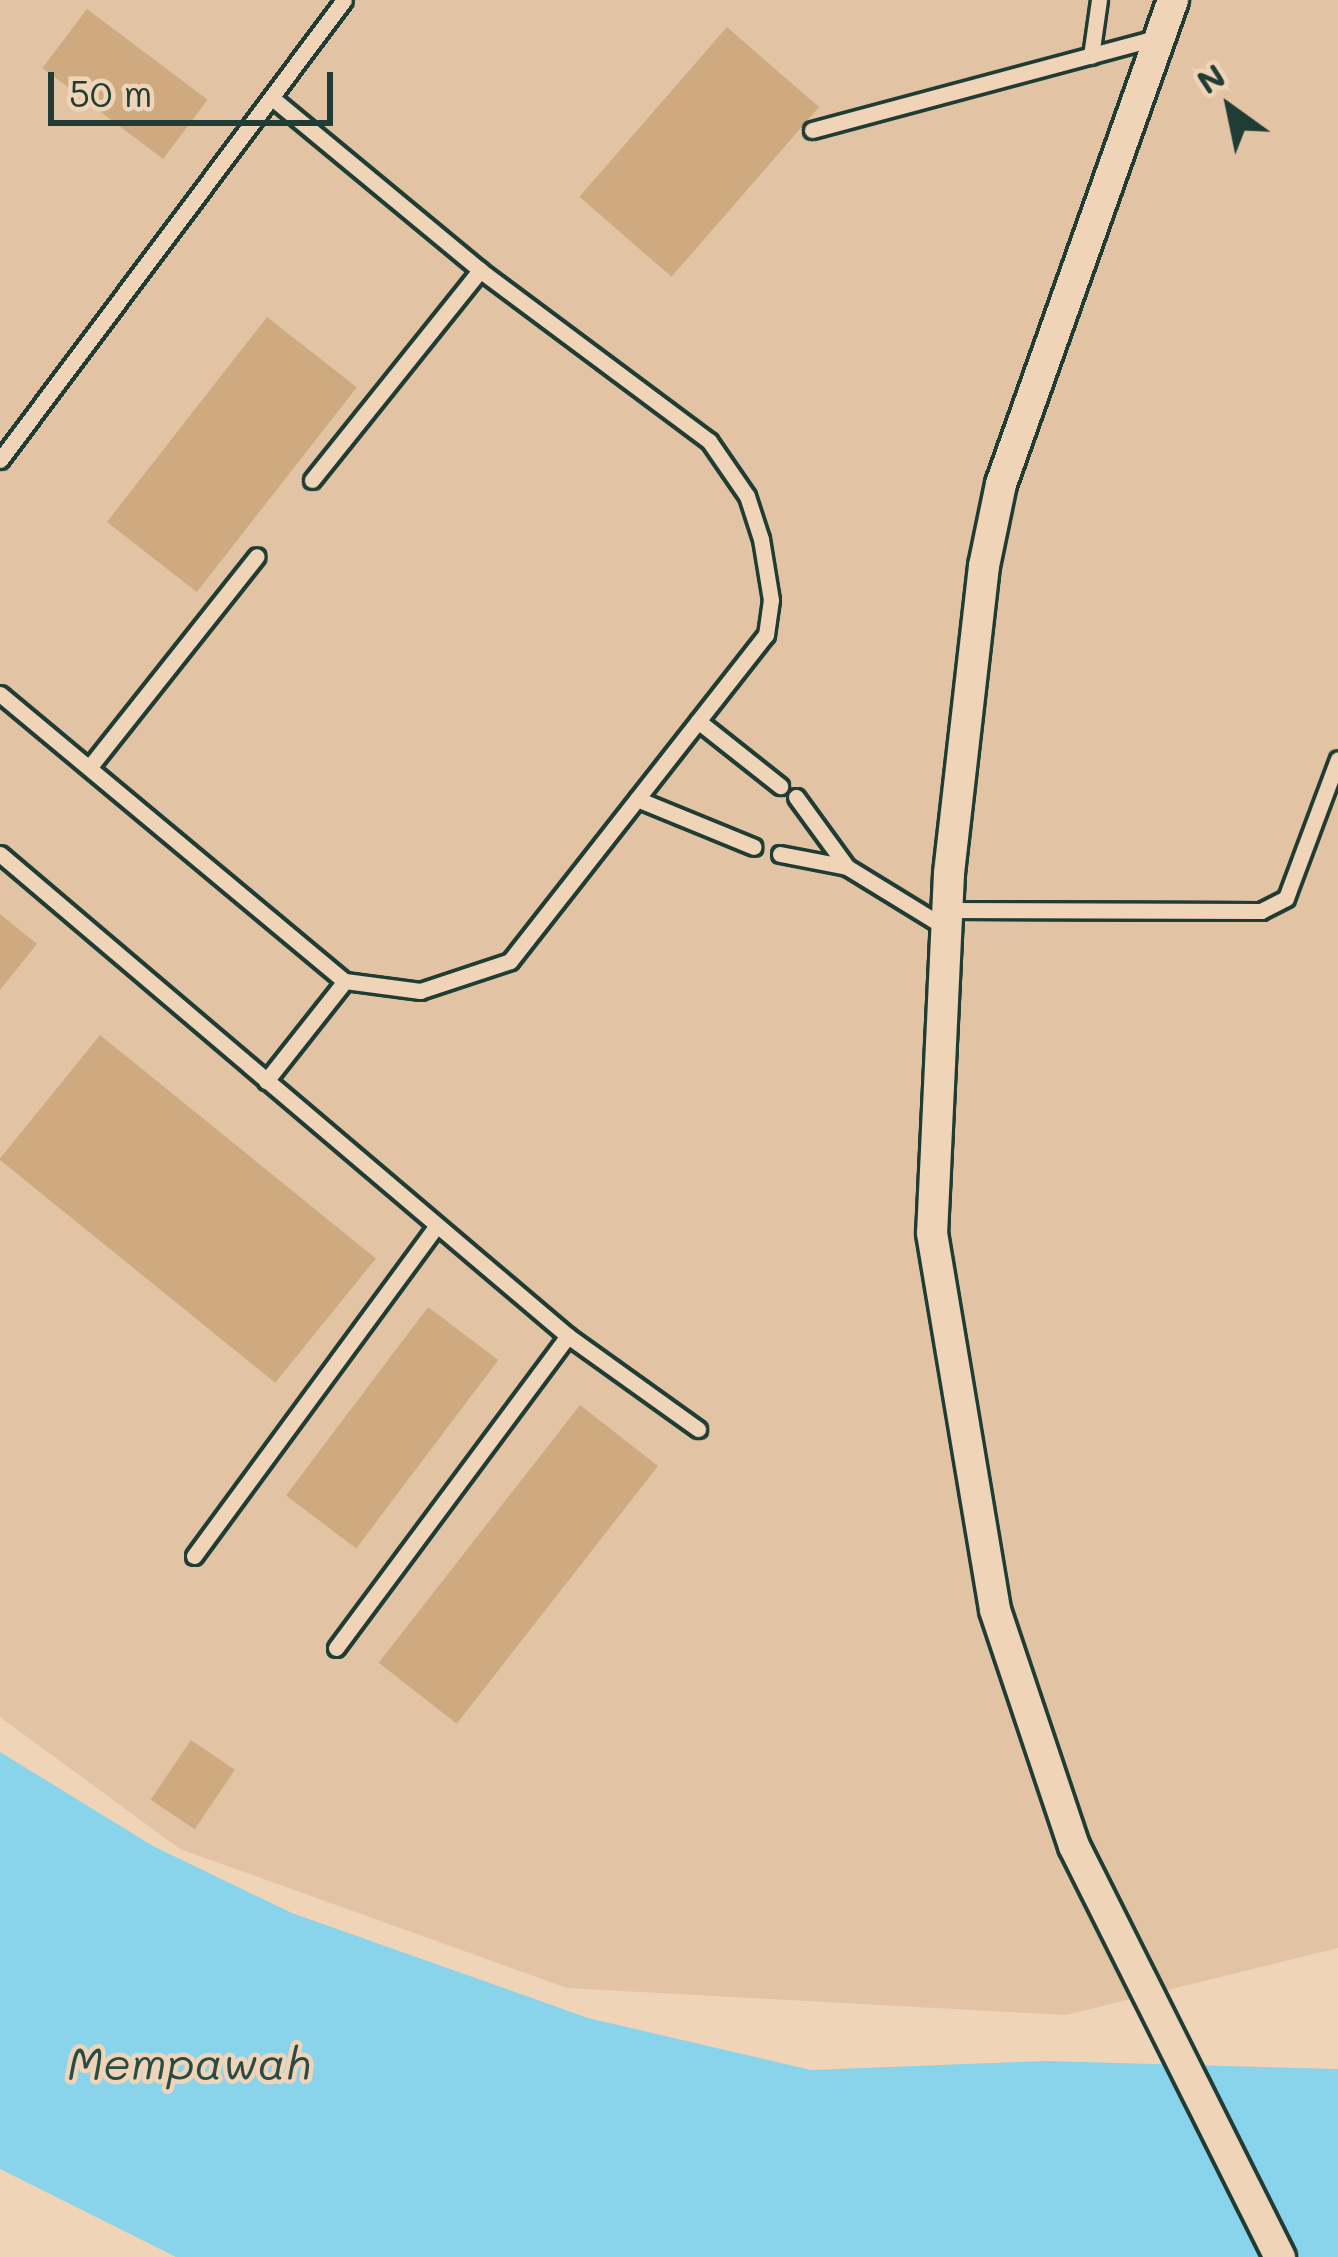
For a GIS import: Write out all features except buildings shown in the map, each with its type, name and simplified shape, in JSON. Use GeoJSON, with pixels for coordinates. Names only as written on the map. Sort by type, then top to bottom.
{"type":"FeatureCollection","features":[{"type":"Feature","properties":{"kind":"street"},"geometry":{"type":"LineString","coordinates":[[1173,0],[1001,484],[984,566],[946,919],[932,1233],[995,1610],[1074,1846],[1127,1963],[1280,2257]]}},
{"type":"Feature","properties":{"kind":"lane"},"geometry":{"type":"LineString","coordinates":[[0,460],[276,101],[344,0]]}},
{"type":"Feature","properties":{"kind":"lane"},"geometry":{"type":"LineString","coordinates":[[1090,56],[1099,0]]}},
{"type":"Feature","properties":{"kind":"lane"},"geometry":{"type":"LineString","coordinates":[[812,130],[1159,38]]}},
{"type":"Feature","properties":{"kind":"lane"},"geometry":{"type":"LineString","coordinates":[[0,695],[92,764],[345,981],[419,991],[510,961],[766,635],[771,600],[748,496],[709,441],[480,271],[276,101]]}},
{"type":"Feature","properties":{"kind":"lane"},"geometry":{"type":"LineString","coordinates":[[312,480],[480,271]]}},
{"type":"Feature","properties":{"kind":"lane"},"geometry":{"type":"LineString","coordinates":[[92,764],[257,556]]}},
{"type":"Feature","properties":{"kind":"lane"},"geometry":{"type":"LineString","coordinates":[[698,721],[780,786]]}},
{"type":"Feature","properties":{"kind":"lane"},"geometry":{"type":"LineString","coordinates":[[780,854],[847,867],[946,919],[1261,911],[1286,898],[1338,759]]}},
{"type":"Feature","properties":{"kind":"lane"},"geometry":{"type":"LineString","coordinates":[[796,797],[847,867]]}},
{"type":"Feature","properties":{"kind":"lane"},"geometry":{"type":"LineString","coordinates":[[637,799],[754,847]]}},
{"type":"Feature","properties":{"kind":"lane"},"geometry":{"type":"LineString","coordinates":[[0,854],[568,1336],[698,1429]]}},
{"type":"Feature","properties":{"kind":"lane"},"geometry":{"type":"LineString","coordinates":[[266,1081],[345,981]]}},
{"type":"Feature","properties":{"kind":"lane"},"geometry":{"type":"LineString","coordinates":[[194,1556],[436,1226]]}},
{"type":"Feature","properties":{"kind":"lane"},"geometry":{"type":"LineString","coordinates":[[335,1648],[568,1336]]}},
{"type":"Feature","properties":{"kind":"shaded area"},"geometry":{"type":"Polygon","coordinates":[[[0,0],[1338,0],[1338,1948],[1066,2015],[567,1988],[180,1849],[0,1717],[0,0]]]}},
{"type":"Feature","properties":{"kind":"water","name":"Mempawah"},"geometry":{"type":"Polygon","coordinates":[[[0,1752],[153,1846],[292,1913],[588,2018],[811,2070],[1045,2061],[1338,2069],[1338,2257],[176,2257],[0,2169],[0,1752]]]}}]}
